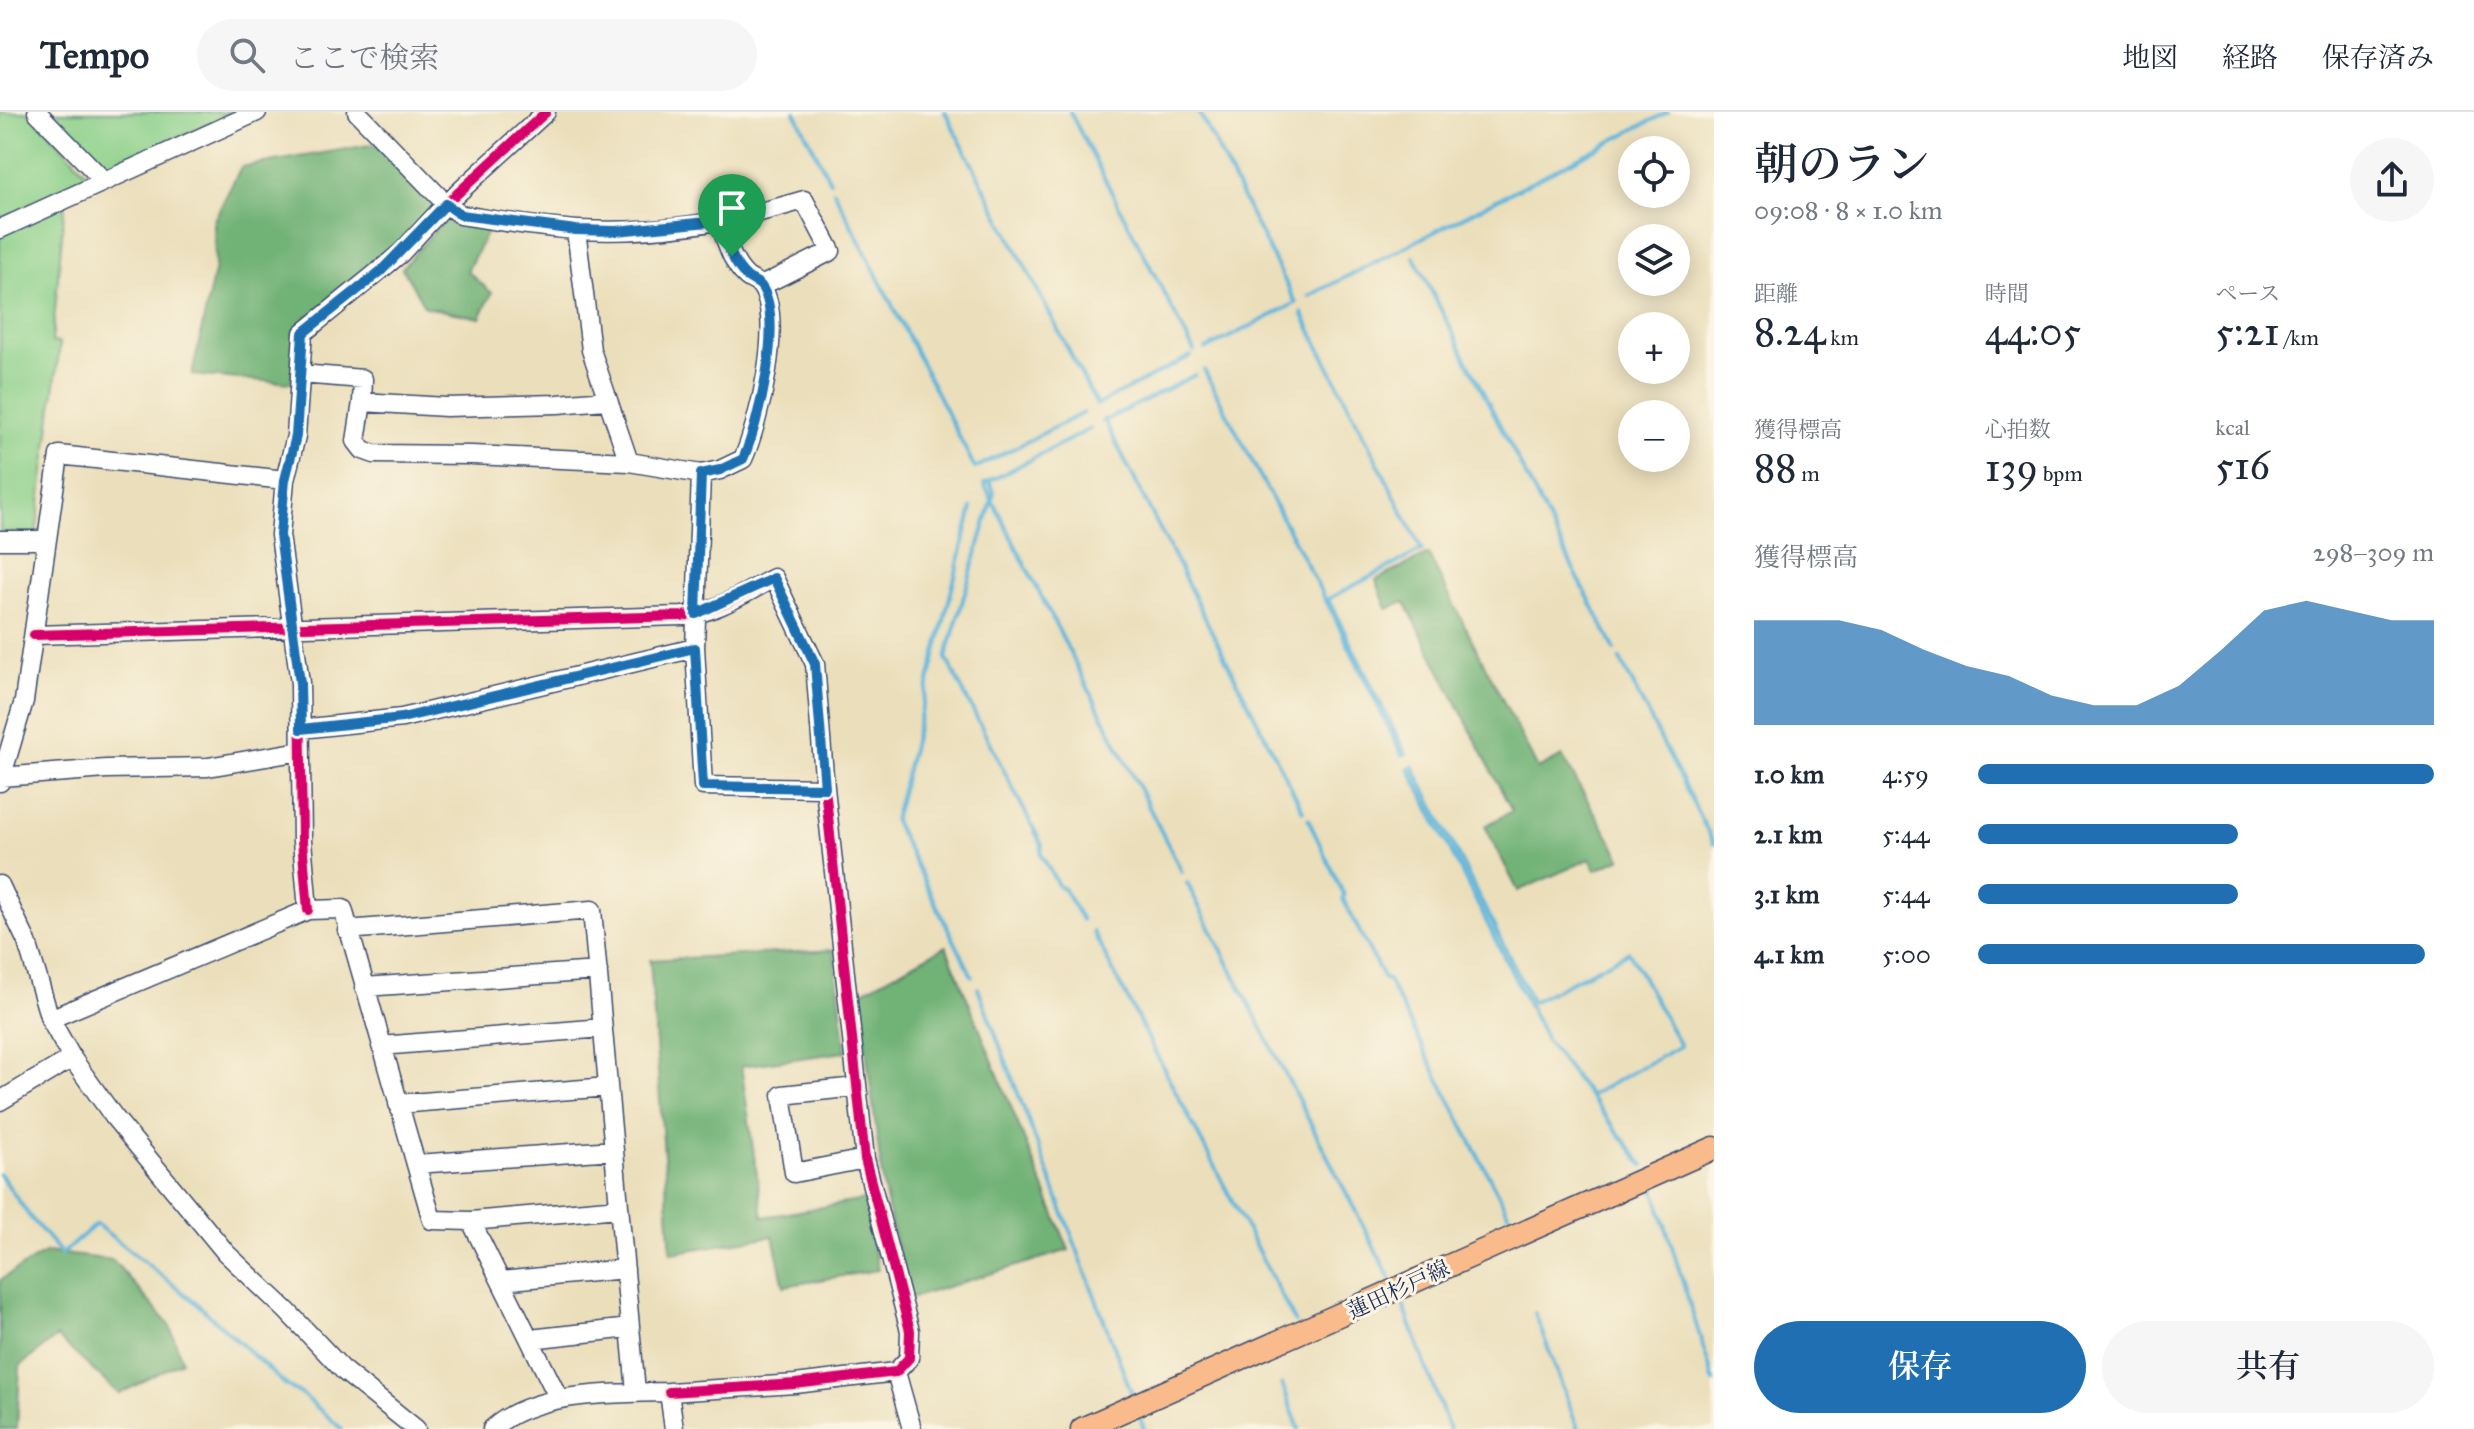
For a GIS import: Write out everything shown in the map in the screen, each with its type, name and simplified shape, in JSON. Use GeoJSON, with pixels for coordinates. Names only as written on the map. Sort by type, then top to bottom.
{"type":"FeatureCollection","features":[{"type":"Feature","properties":{"kind":"main road","name":"蓮田杉戸線"},"geometry":{"type":"LineString","coordinates":[[1082,1429],[1714,1148]]}},
{"type":"Feature","properties":{"kind":"street"},"geometry":{"type":"LineString","coordinates":[[37,112],[104,181]]}},
{"type":"Feature","properties":{"kind":"street"},"geometry":{"type":"LineString","coordinates":[[0,229],[257,112]]}},
{"type":"Feature","properties":{"kind":"street"},"geometry":{"type":"LineString","coordinates":[[357,112],[446,204],[461,215],[576,230],[616,231],[719,221],[804,200],[831,251],[761,286]]}},
{"type":"Feature","properties":{"kind":"street"},"geometry":{"type":"LineString","coordinates":[[308,910],[302,841],[300,683],[280,535],[285,480],[296,436],[303,333],[381,271],[446,204],[546,112]]}},
{"type":"Feature","properties":{"kind":"street"},"geometry":{"type":"LineString","coordinates":[[300,374],[363,379],[356,441],[363,450],[374,454],[629,462],[701,474],[720,470],[743,459],[751,442],[770,351],[768,307],[761,286],[744,275],[732,256],[719,221]]}},
{"type":"Feature","properties":{"kind":"street"},"geometry":{"type":"LineString","coordinates":[[576,230],[591,350],[629,462]]}},
{"type":"Feature","properties":{"kind":"street"},"geometry":{"type":"LineString","coordinates":[[362,402],[446,407],[606,400]]}},
{"type":"Feature","properties":{"kind":"street"},"geometry":{"type":"LineString","coordinates":[[285,480],[59,455],[24,701],[1,779],[106,769],[208,767],[301,751]]}},
{"type":"Feature","properties":{"kind":"street"},"geometry":{"type":"LineString","coordinates":[[701,474],[695,648],[703,786],[825,788]]}},
{"type":"Feature","properties":{"kind":"street"},"geometry":{"type":"LineString","coordinates":[[0,540],[46,540]]}},
{"type":"Feature","properties":{"kind":"street"},"geometry":{"type":"LineString","coordinates":[[34,635],[696,614],[774,578],[815,664],[825,788],[865,1159],[910,1331],[909,1358],[896,1372],[795,1384],[559,1399],[516,1412],[492,1429]]}},
{"type":"Feature","properties":{"kind":"street"},"geometry":{"type":"LineString","coordinates":[[301,729],[402,718],[695,648]]}},
{"type":"Feature","properties":{"kind":"street"},"geometry":{"type":"LineString","coordinates":[[0,885],[27,942],[50,1019],[72,1058],[114,1117],[226,1253],[345,1372],[416,1429]]}},
{"type":"Feature","properties":{"kind":"street"},"geometry":{"type":"LineString","coordinates":[[50,1019],[308,910],[343,909],[432,1220],[471,1221],[619,1208]]}},
{"type":"Feature","properties":{"kind":"street"},"geometry":{"type":"LineString","coordinates":[[347,930],[592,910],[636,1392]]}},
{"type":"Feature","properties":{"kind":"street"},"geometry":{"type":"LineString","coordinates":[[364,987],[598,971]]}},
{"type":"Feature","properties":{"kind":"street"},"geometry":{"type":"LineString","coordinates":[[381,1046],[603,1028]]}},
{"type":"Feature","properties":{"kind":"street"},"geometry":{"type":"LineString","coordinates":[[0,1101],[72,1058]]}},
{"type":"Feature","properties":{"kind":"street"},"geometry":{"type":"LineString","coordinates":[[398,1104],[608,1087]]}},
{"type":"Feature","properties":{"kind":"street"},"geometry":{"type":"LineString","coordinates":[[856,1087],[782,1095],[794,1173],[865,1159]]}},
{"type":"Feature","properties":{"kind":"street"},"geometry":{"type":"LineString","coordinates":[[416,1164],[614,1150]]}},
{"type":"Feature","properties":{"kind":"street"},"geometry":{"type":"LineString","coordinates":[[471,1221],[559,1399]]}},
{"type":"Feature","properties":{"kind":"street"},"geometry":{"type":"LineString","coordinates":[[501,1281],[625,1269]]}},
{"type":"Feature","properties":{"kind":"street"},"geometry":{"type":"LineString","coordinates":[[530,1339],[630,1328]]}},
{"type":"Feature","properties":{"kind":"street"},"geometry":{"type":"LineString","coordinates":[[896,1372],[912,1429]]}},
{"type":"Feature","properties":{"kind":"street"},"geometry":{"type":"LineString","coordinates":[[669,1392],[674,1429]]}},
{"type":"Feature","properties":{"kind":"green space"},"geometry":{"type":"Polygon","coordinates":[[[0,112],[30,112],[91,178],[0,219],[0,112]]]}},
{"type":"Feature","properties":{"kind":"green space"},"geometry":{"type":"Polygon","coordinates":[[[44,112],[234,112],[107,171],[101,170],[44,112]]]}},
{"type":"Feature","properties":{"kind":"green space"},"geometry":{"type":"Polygon","coordinates":[[[375,144],[436,203],[370,272],[299,326],[291,383],[192,375],[215,267],[214,220],[241,167],[375,144]]]}},
{"type":"Feature","properties":{"kind":"green space"},"geometry":{"type":"Polygon","coordinates":[[[65,202],[52,342],[60,343],[36,535],[0,532],[0,232],[65,202]]]}},
{"type":"Feature","properties":{"kind":"green space"},"geometry":{"type":"Polygon","coordinates":[[[445,219],[488,230],[467,271],[492,293],[480,318],[425,307],[402,268],[445,219]]]}},
{"type":"Feature","properties":{"kind":"green space"},"geometry":{"type":"Polygon","coordinates":[[[1428,554],[1538,769],[1562,756],[1621,858],[1596,870],[1590,859],[1518,891],[1485,826],[1512,811],[1405,602],[1387,609],[1376,580],[1428,554]]]}},
{"type":"Feature","properties":{"kind":"green space"},"geometry":{"type":"Polygon","coordinates":[[[946,946],[1069,1250],[908,1299],[883,1185],[859,993],[946,946]]]}},
{"type":"Feature","properties":{"kind":"green space"},"geometry":{"type":"Polygon","coordinates":[[[834,950],[846,1052],[741,1066],[763,1217],[865,1200],[878,1270],[784,1286],[773,1236],[671,1253],[650,960],[834,950]]]}},
{"type":"Feature","properties":{"kind":"green space"},"geometry":{"type":"Polygon","coordinates":[[[46,1252],[113,1260],[170,1326],[182,1361],[119,1394],[57,1337],[20,1366],[17,1429],[0,1429],[0,1280],[46,1252]]]}},
{"type":"Feature","properties":{"kind":"waterway"},"geometry":{"type":"LineString","coordinates":[[795,112],[830,181]]}},
{"type":"Feature","properties":{"kind":"waterway"},"geometry":{"type":"LineString","coordinates":[[945,112],[1097,405],[1191,356]]}},
{"type":"Feature","properties":{"kind":"waterway"},"geometry":{"type":"LineString","coordinates":[[1070,112],[1194,351]]}},
{"type":"Feature","properties":{"kind":"waterway"},"geometry":{"type":"LineString","coordinates":[[1199,112],[1296,303],[1206,349]]}},
{"type":"Feature","properties":{"kind":"waterway"},"geometry":{"type":"LineString","coordinates":[[1309,296],[1668,112]]}},
{"type":"Feature","properties":{"kind":"waterway"},"geometry":{"type":"LineString","coordinates":[[834,191],[975,468],[1083,413]]}},
{"type":"Feature","properties":{"kind":"waterway"},"geometry":{"type":"LineString","coordinates":[[1414,257],[1615,650]]}},
{"type":"Feature","properties":{"kind":"waterway"},"geometry":{"type":"LineString","coordinates":[[1302,313],[1422,550],[1328,599],[1406,754]]}},
{"type":"Feature","properties":{"kind":"waterway"},"geometry":{"type":"LineString","coordinates":[[1204,370],[1335,618],[1402,755]]}},
{"type":"Feature","properties":{"kind":"waterway"},"geometry":{"type":"LineString","coordinates":[[1102,422],[1195,375]]}},
{"type":"Feature","properties":{"kind":"waterway"},"geometry":{"type":"LineString","coordinates":[[1104,419],[1303,811]]}},
{"type":"Feature","properties":{"kind":"waterway"},"geometry":{"type":"LineString","coordinates":[[1090,429],[984,484],[1182,872]]}},
{"type":"Feature","properties":{"kind":"waterway"},"geometry":{"type":"LineString","coordinates":[[990,483],[994,493],[946,658],[1042,845],[1041,854],[1082,920]]}},
{"type":"Feature","properties":{"kind":"waterway"},"geometry":{"type":"LineString","coordinates":[[972,508],[894,821],[972,976]]}},
{"type":"Feature","properties":{"kind":"waterway"},"geometry":{"type":"LineString","coordinates":[[1620,659],[1714,844]]}},
{"type":"Feature","properties":{"kind":"waterway"},"geometry":{"type":"LineString","coordinates":[[1413,766],[1532,1002],[1629,952],[1680,1046],[1591,1095]]}},
{"type":"Feature","properties":{"kind":"waterway"},"geometry":{"type":"LineString","coordinates":[[1409,768],[1546,1040],[1644,1166]]}},
{"type":"Feature","properties":{"kind":"waterway"},"geometry":{"type":"LineString","coordinates":[[1308,819],[1344,895],[1343,899],[1514,1225]]}},
{"type":"Feature","properties":{"kind":"waterway"},"geometry":{"type":"LineString","coordinates":[[1187,883],[1390,1278]]}},
{"type":"Feature","properties":{"kind":"waterway"},"geometry":{"type":"LineString","coordinates":[[1093,932],[1295,1322]]}},
{"type":"Feature","properties":{"kind":"waterway"},"geometry":{"type":"LineString","coordinates":[[978,988],[1132,1394]]}},
{"type":"Feature","properties":{"kind":"waterway"},"geometry":{"type":"LineString","coordinates":[[0,1174],[30,1217],[62,1254],[96,1224],[194,1301],[286,1385],[303,1395],[342,1429]]}},
{"type":"Feature","properties":{"kind":"waterway"},"geometry":{"type":"LineString","coordinates":[[1654,1189],[1714,1382]]}},
{"type":"Feature","properties":{"kind":"waterway"},"geometry":{"type":"LineString","coordinates":[[1402,1302],[1449,1429]]}},
{"type":"Feature","properties":{"kind":"waterway"},"geometry":{"type":"LineString","coordinates":[[1535,1313],[1578,1429]]}},
{"type":"Feature","properties":{"kind":"waterway"},"geometry":{"type":"LineString","coordinates":[[1282,1384],[1299,1429]]}},
{"type":"Feature","properties":{"kind":"waterway"},"geometry":{"type":"LineString","coordinates":[[1140,1418],[1144,1429]]}},
{"type":"Feature","properties":{"kind":"cycle path"},"geometry":{"type":"LineString","coordinates":[[308,910],[302,841],[300,683],[280,535],[285,480],[296,436],[303,333],[401,253],[446,204],[546,112]]}},
{"type":"Feature","properties":{"kind":"cycle path"},"geometry":{"type":"LineString","coordinates":[[34,635],[682,616],[718,607],[774,578],[815,664],[825,788],[865,1159],[910,1331],[909,1358],[896,1372],[795,1384],[669,1392]]}},
{"type":"Feature","properties":{"kind":"route"},"geometry":{"type":"LineString","coordinates":[[446,204],[461,215],[576,230],[616,231],[719,221],[732,256],[744,275],[761,286],[768,307],[770,351],[751,442],[743,459],[720,470],[701,474],[696,614],[717,607],[774,578],[815,664],[825,788],[703,786],[695,648],[402,718],[301,729],[300,683],[280,535],[285,480],[296,436],[303,333],[401,253],[446,204]]}}]}
